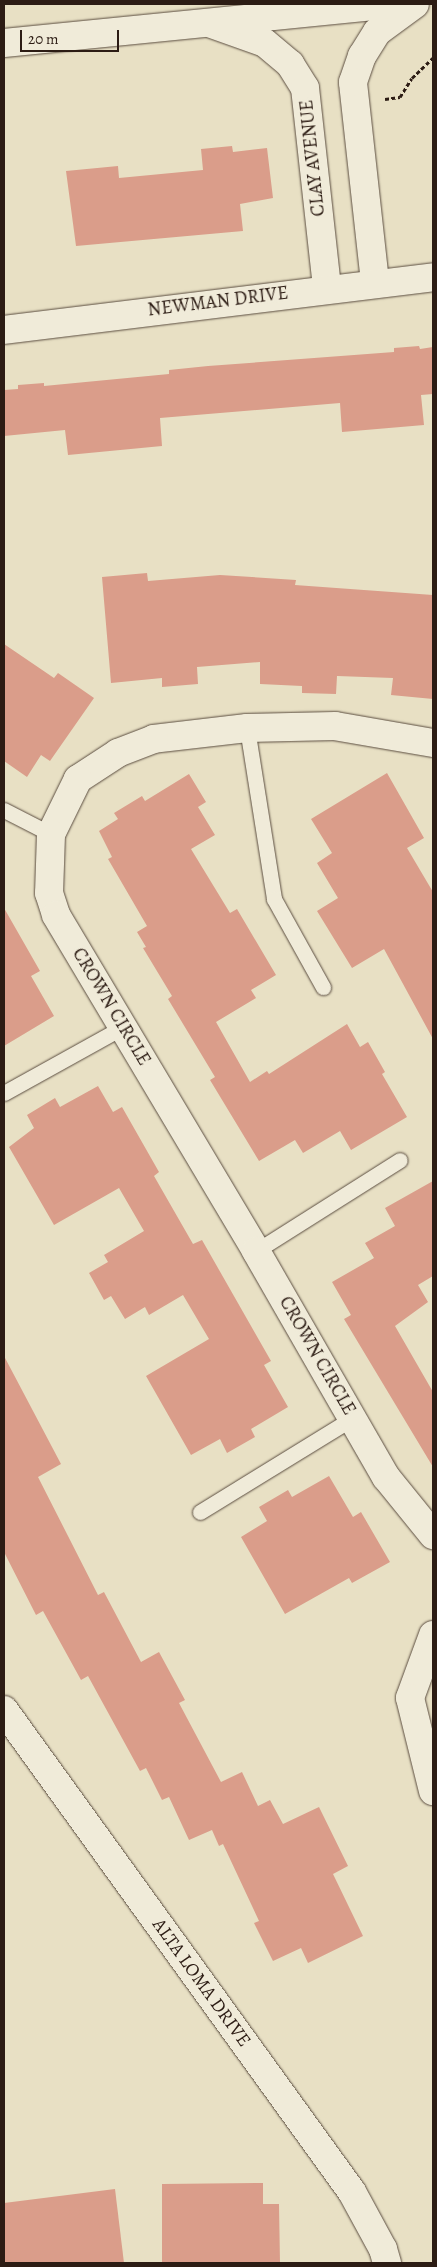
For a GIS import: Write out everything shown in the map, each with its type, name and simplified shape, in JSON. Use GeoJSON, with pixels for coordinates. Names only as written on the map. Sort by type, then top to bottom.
{"type":"FeatureCollection","features":[{"type":"Feature","properties":{"kind":"street"},"geometry":{"type":"LineString","coordinates":[[4,43],[396,4]]}},
{"type":"Feature","properties":{"kind":"street"},"geometry":{"type":"LineString","coordinates":[[376,282],[353,82],[362,56],[377,32],[415,4]]}},
{"type":"Feature","properties":{"kind":"street","name":"CLAY AVENUE"},"geometry":{"type":"LineString","coordinates":[[209,23],[265,43],[290,64],[305,88],[327,288]]}},
{"type":"Feature","properties":{"kind":"street","name":"NEWMAN DRIVE"},"geometry":{"type":"LineString","coordinates":[[4,330],[327,288],[433,277]]}},
{"type":"Feature","properties":{"kind":"street","name":"CROWN CIRCLE"},"geometry":{"type":"LineString","coordinates":[[433,743],[335,726],[247,728],[154,739],[118,752],[78,779],[51,834],[48,893],[56,915],[256,1251],[386,1477],[433,1535]]}},
{"type":"Feature","properties":{"kind":"street"},"geometry":{"type":"LineString","coordinates":[[433,1635],[410,1698],[433,1791]]}},
{"type":"Feature","properties":{"kind":"street","name":"ALTA LOMA DRIVE"},"geometry":{"type":"LineString","coordinates":[[4,1710],[352,2192],[383,2249],[387,2263]]}},
{"type":"Feature","properties":{"kind":"lane"},"geometry":{"type":"LineString","coordinates":[[247,728],[274,899],[323,987]]}},
{"type":"Feature","properties":{"kind":"lane"},"geometry":{"type":"LineString","coordinates":[[4,810],[51,834]]}},
{"type":"Feature","properties":{"kind":"lane"},"geometry":{"type":"LineString","coordinates":[[4,1093],[123,1027]]}},
{"type":"Feature","properties":{"kind":"lane"},"geometry":{"type":"LineString","coordinates":[[256,1251],[400,1160]]}},
{"type":"Feature","properties":{"kind":"lane"},"geometry":{"type":"LineString","coordinates":[[200,1512],[353,1418]]}},
{"type":"Feature","properties":{"kind":"path"},"geometry":{"type":"LineString","coordinates":[[400,97],[412,78],[433,58]]}},
{"type":"Feature","properties":{"kind":"building"},"geometry":{"type":"Polygon","coordinates":[[[232,146],[233,152],[267,148],[273,198],[240,204],[243,231],[76,246],[66,171],[118,166],[119,178],[203,170],[201,149],[232,146]]]}},
{"type":"Feature","properties":{"kind":"building"},"geometry":{"type":"Polygon","coordinates":[[[419,346],[420,349],[433,347],[433,394],[421,395],[424,425],[342,432],[340,403],[160,418],[162,446],[68,455],[65,430],[4,436],[4,390],[18,389],[18,385],[44,383],[44,386],[169,374],[169,370],[394,352],[394,348],[419,346]]]}},
{"type":"Feature","properties":{"kind":"building"},"geometry":{"type":"Polygon","coordinates":[[[147,573],[148,581],[220,575],[296,580],[295,585],[433,595],[433,699],[391,695],[393,678],[337,676],[336,694],[302,693],[302,686],[260,684],[260,662],[197,667],[198,684],[162,687],[162,678],[111,683],[102,577],[147,573]]]}},
{"type":"Feature","properties":{"kind":"building"},"geometry":{"type":"Polygon","coordinates":[[[4,644],[54,678],[58,673],[94,698],[50,761],[41,755],[27,777],[4,761],[4,644]]]}},
{"type":"Feature","properties":{"kind":"building"},"geometry":{"type":"Polygon","coordinates":[[[387,773],[424,838],[407,848],[433,892],[433,1039],[384,949],[352,968],[317,911],[338,898],[317,863],[332,853],[311,819],[387,773]]]}},
{"type":"Feature","properties":{"kind":"building"},"geometry":{"type":"Polygon","coordinates":[[[189,774],[206,802],[198,807],[215,835],[191,849],[230,913],[237,909],[276,975],[251,990],[256,998],[216,1022],[250,1082],[267,1071],[269,1074],[347,1024],[360,1047],[368,1042],[385,1072],[382,1074],[407,1117],[351,1150],[340,1131],[303,1153],[295,1140],[259,1161],[210,1080],[215,1077],[168,999],[172,996],[143,948],[146,947],[137,932],[147,926],[108,859],[112,857],[99,831],[118,819],[114,813],[142,796],[145,801],[189,774]]]}},
{"type":"Feature","properties":{"kind":"building"},"geometry":{"type":"Polygon","coordinates":[[[4,908],[40,971],[31,976],[54,1016],[4,1046],[4,908]]]}},
{"type":"Feature","properties":{"kind":"building"},"geometry":{"type":"Polygon","coordinates":[[[98,1086],[113,1112],[122,1107],[159,1172],[154,1176],[193,1244],[202,1240],[271,1361],[264,1365],[288,1407],[251,1429],[255,1437],[227,1453],[220,1439],[191,1455],[146,1376],[209,1339],[183,1295],[149,1315],[145,1307],[125,1319],[111,1296],[104,1300],[89,1273],[108,1262],[104,1255],[144,1231],[119,1188],[54,1225],[9,1147],[34,1128],[27,1115],[55,1098],[60,1107],[98,1086]]]}},
{"type":"Feature","properties":{"kind":"building"},"geometry":{"type":"Polygon","coordinates":[[[433,1181],[433,1276],[418,1285],[428,1302],[395,1326],[433,1392],[433,1467],[344,1319],[351,1315],[332,1282],[374,1258],[365,1243],[395,1226],[385,1208],[433,1181]]]}},
{"type":"Feature","properties":{"kind":"building"},"geometry":{"type":"Polygon","coordinates":[[[4,1356],[61,1464],[38,1477],[98,1595],[104,1592],[141,1662],[159,1652],[185,1700],[179,1703],[221,1782],[242,1772],[258,1806],[270,1800],[283,1824],[319,1807],[348,1866],[333,1874],[363,1936],[308,1963],[301,1948],[273,1961],[254,1923],[259,1921],[223,1844],[219,1846],[212,1830],[189,1840],[169,1797],[162,1800],[146,1768],[140,1771],[88,1676],[81,1680],[43,1611],[36,1615],[4,1552],[4,1356]]]}},
{"type":"Feature","properties":{"kind":"building"},"geometry":{"type":"Polygon","coordinates":[[[329,1476],[353,1517],[361,1512],[390,1562],[352,1583],[349,1578],[285,1614],[241,1537],[267,1521],[259,1507],[288,1490],[292,1497],[329,1476]]]}},
{"type":"Feature","properties":{"kind":"building"},"geometry":{"type":"Polygon","coordinates":[[[263,2183],[263,2204],[279,2204],[280,2263],[162,2263],[162,2184],[263,2183]]]}},
{"type":"Feature","properties":{"kind":"building"},"geometry":{"type":"Polygon","coordinates":[[[115,2189],[124,2263],[4,2263],[4,2203],[115,2189]]]}}]}
